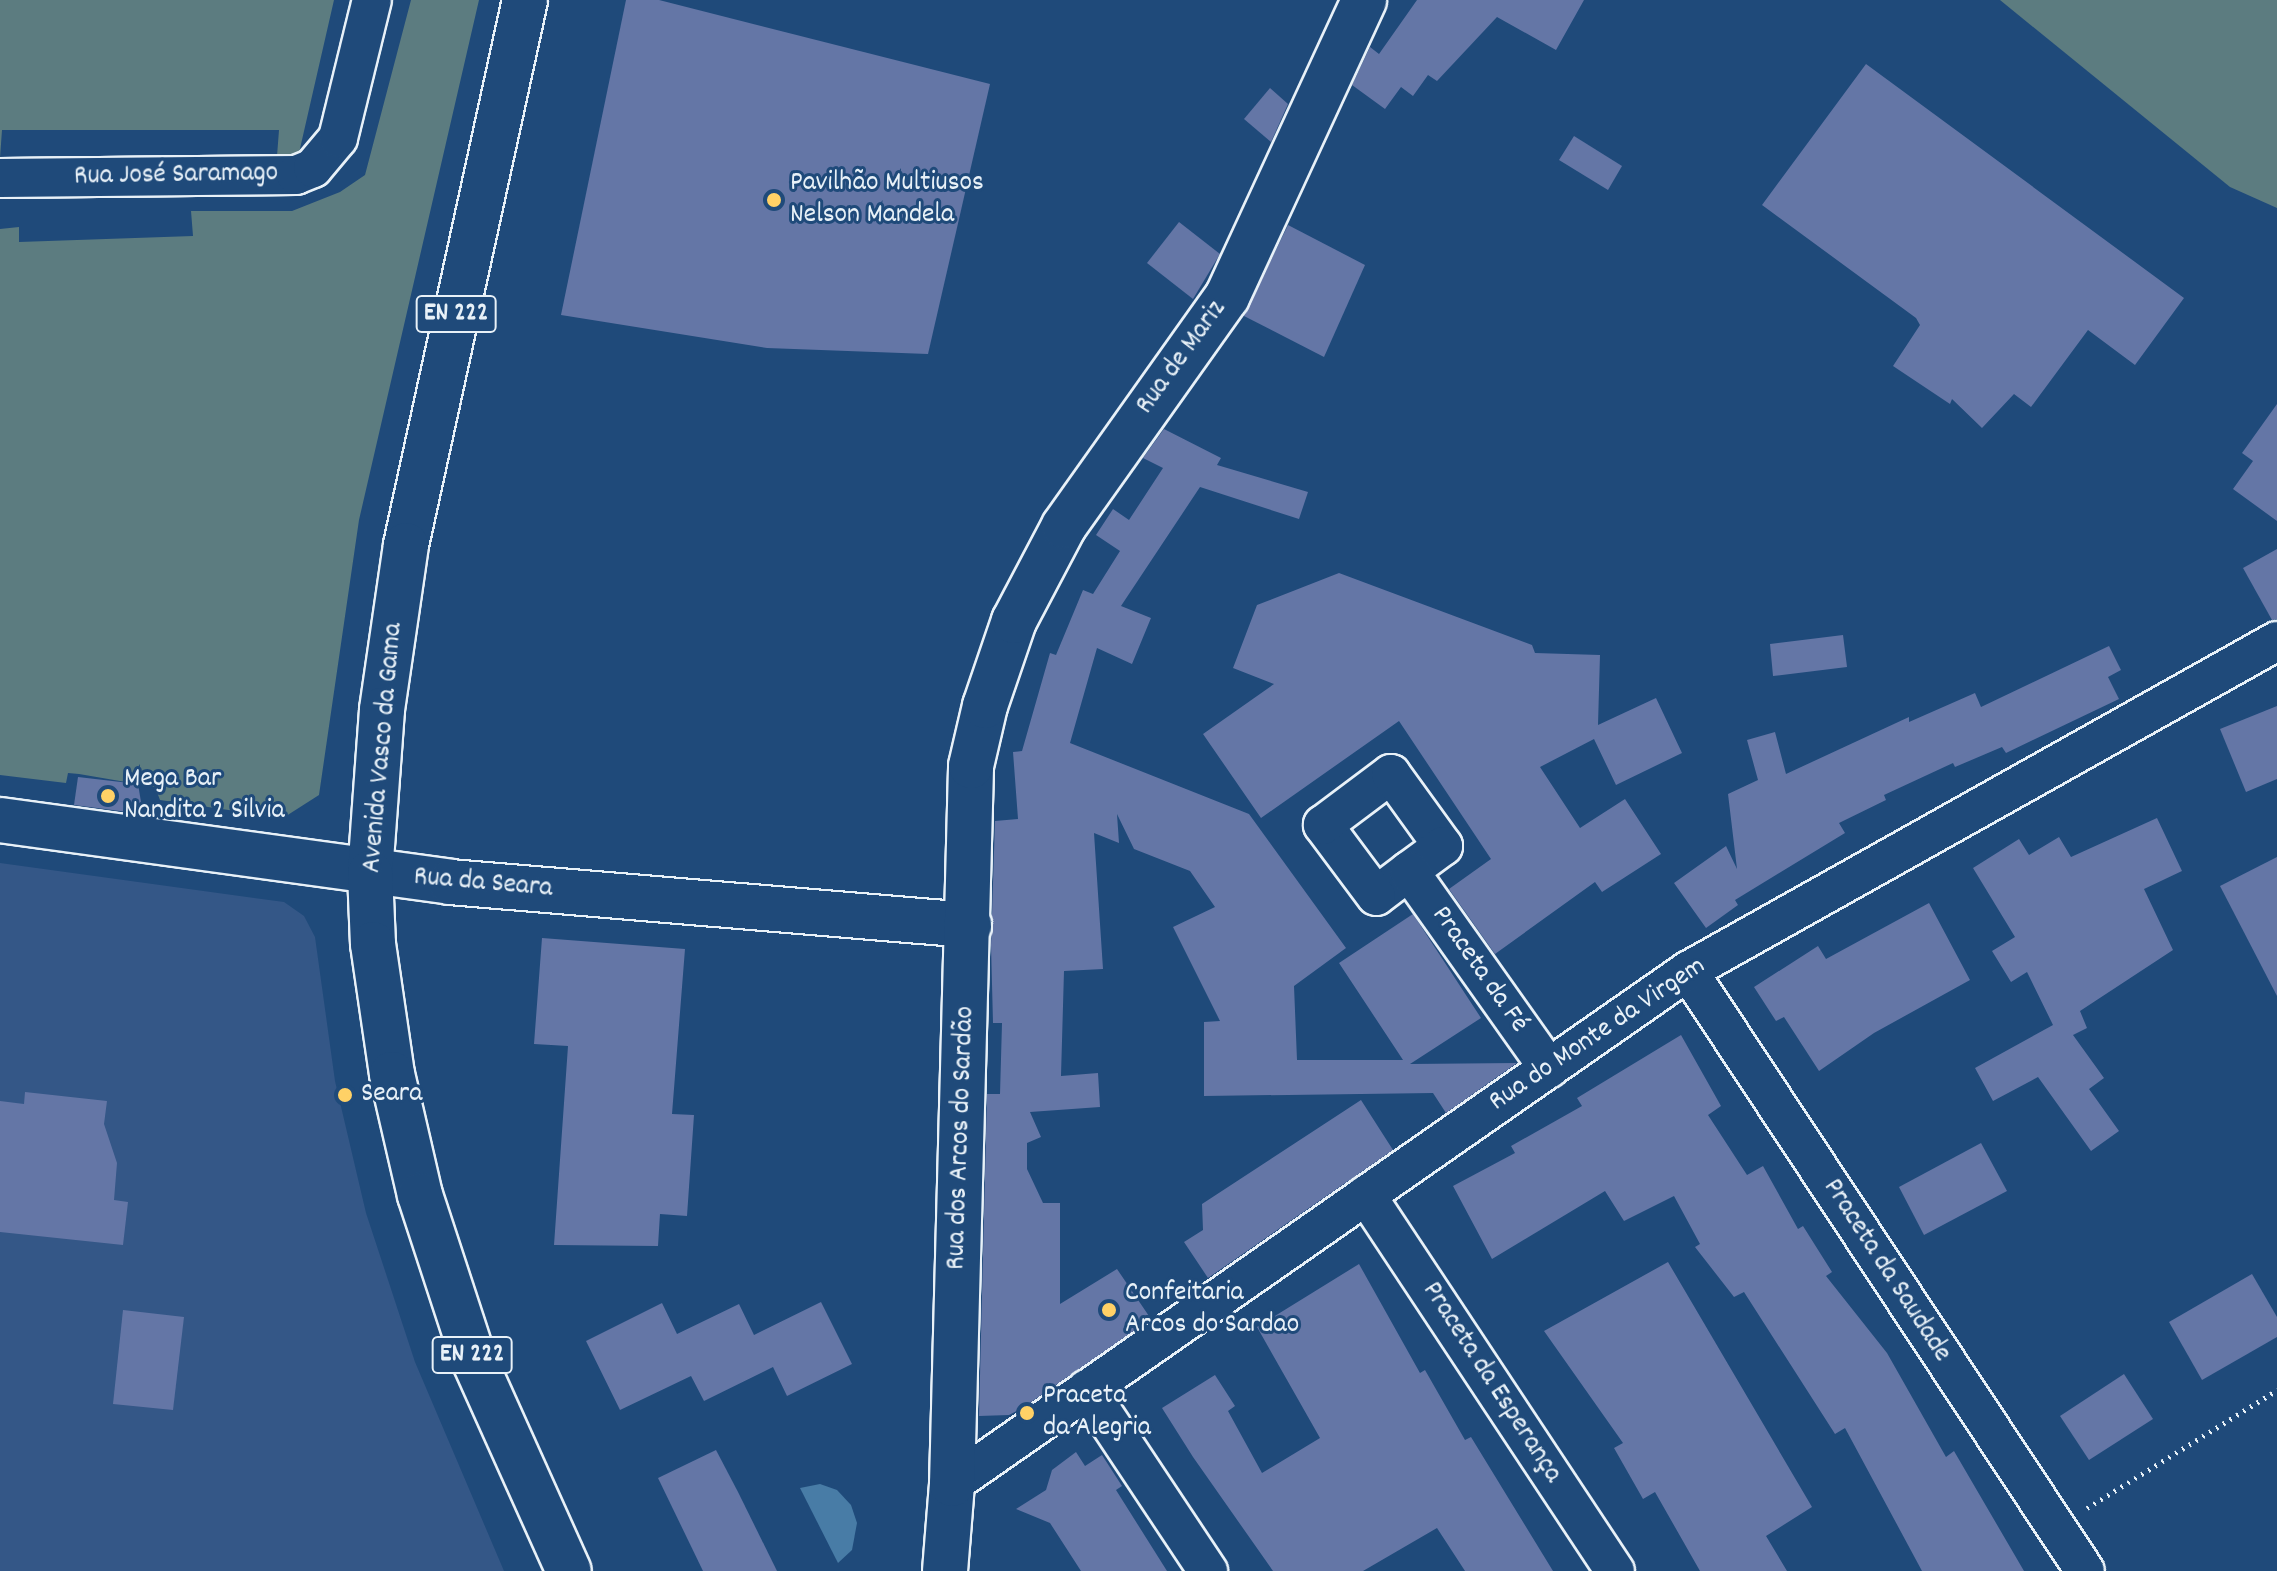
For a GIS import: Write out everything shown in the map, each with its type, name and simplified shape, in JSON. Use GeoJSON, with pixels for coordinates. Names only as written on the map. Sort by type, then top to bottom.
{"type":"FeatureCollection","features":[{"type":"Feature","properties":{"kind":"main road","name":"Avenida Vasco da Gama"},"geometry":{"type":"LineString","coordinates":[[525,0],[406,545],[382,710],[370,873],[373,944],[392,1074],[420,1195],[474,1360],[569,1571]]}},
{"type":"Feature","properties":{"kind":"main road","name":"Rua de Mariz"},"geometry":{"type":"LineString","coordinates":[[985,706],[1014,621],[1064,526],[1227,297],[1364,0]]}},
{"type":"Feature","properties":{"kind":"main road","name":"Rua dos Arcos do Sardão"},"geometry":{"type":"LineString","coordinates":[[945,1571],[952,1484],[971,766],[985,706]]}},
{"type":"Feature","properties":{"kind":"main road","name":"Rua da Seara"},"geometry":{"type":"LineString","coordinates":[[0,820],[370,873],[969,925]]}},
{"type":"Feature","properties":{"kind":"street","name":"Rua José Saramago"},"geometry":{"type":"LineString","coordinates":[[0,178],[296,175],[313,168],[338,138],[372,0]]}},
{"type":"Feature","properties":{"kind":"street","name":"Rua do Monte da Virgem"},"geometry":{"type":"LineString","coordinates":[[952,1484],[1688,971],[2277,641]]}},
{"type":"Feature","properties":{"kind":"street","name":"Praceta da Fé"},"geometry":{"type":"LineString","coordinates":[[1409,871],[1549,1069]]}},
{"type":"Feature","properties":{"kind":"street","name":"Praceta da Saudade"},"geometry":{"type":"LineString","coordinates":[[1688,971],[2085,1571]]}},
{"type":"Feature","properties":{"kind":"street","name":"Praceta da Esperança"},"geometry":{"type":"LineString","coordinates":[[1366,1195],[1615,1571]]}},
{"type":"Feature","properties":{"kind":"street"},"geometry":{"type":"LineString","coordinates":[[1087,1389],[1208,1571]]}},
{"type":"Feature","properties":{"kind":"path"},"geometry":{"type":"LineString","coordinates":[[2056,1527],[2277,1390]]}},
{"type":"Feature","properties":{"kind":"shaded area"},"geometry":{"type":"Polygon","coordinates":[[[0,863],[284,902],[304,916],[315,937],[335,1081],[366,1213],[415,1362],[504,1571],[0,1571],[0,863]]]}},
{"type":"Feature","properties":{"kind":"shaded area"},"geometry":{"type":"Polygon","coordinates":[[[820,1484],[837,1490],[851,1505],[857,1523],[852,1550],[838,1563],[800,1488],[820,1484]]]}},
{"type":"Feature","properties":{"kind":"green space"},"geometry":{"type":"Polygon","coordinates":[[[0,0],[334,0],[299,153],[289,160],[277,156],[279,130],[2,130],[0,158],[0,0]]]}},
{"type":"Feature","properties":{"kind":"green space"},"geometry":{"type":"Polygon","coordinates":[[[411,0],[479,0],[359,520],[319,795],[283,818],[160,800],[155,787],[79,774],[68,773],[66,783],[0,775],[0,229],[19,227],[19,242],[193,236],[191,211],[292,211],[340,192],[365,175],[411,0]]]}},
{"type":"Feature","properties":{"kind":"green space"},"geometry":{"type":"Polygon","coordinates":[[[2000,0],[2277,0],[2277,208],[2230,187],[2000,0]]]}},
{"type":"Feature","properties":{"kind":"building","name":"Pavilhão Multiusos Nelson Mandela"},"geometry":{"type":"Polygon","coordinates":[[[626,0],[659,0],[990,84],[928,354],[767,348],[561,315],[626,0]]]}},
{"type":"Feature","properties":{"kind":"building"},"geometry":{"type":"Polygon","coordinates":[[[1417,0],[1584,0],[1556,50],[1497,17],[1437,81],[1428,75],[1413,96],[1401,87],[1385,109],[1352,85],[1370,47],[1379,54],[1417,0]]]}},
{"type":"Feature","properties":{"kind":"building"},"geometry":{"type":"Polygon","coordinates":[[[1866,64],[2184,298],[2135,365],[2088,330],[2031,407],[2014,394],[1982,428],[1952,399],[1950,404],[1893,366],[1920,325],[1916,318],[1762,205],[1866,64]]]}},
{"type":"Feature","properties":{"kind":"building"},"geometry":{"type":"Polygon","coordinates":[[[1270,88],[1288,104],[1271,142],[1244,119],[1270,88]]]}},
{"type":"Feature","properties":{"kind":"building"},"geometry":{"type":"Polygon","coordinates":[[[1574,136],[1622,166],[1608,190],[1559,160],[1574,136]]]}},
{"type":"Feature","properties":{"kind":"building"},"geometry":{"type":"Polygon","coordinates":[[[1179,222],[1220,254],[1193,299],[1147,263],[1179,222]]]}},
{"type":"Feature","properties":{"kind":"building"},"geometry":{"type":"Polygon","coordinates":[[[1288,225],[1365,265],[1324,357],[1244,316],[1288,225]]]}},
{"type":"Feature","properties":{"kind":"building"},"geometry":{"type":"Polygon","coordinates":[[[2277,404],[2277,521],[2233,489],[2253,461],[2242,453],[2277,404]]]}},
{"type":"Feature","properties":{"kind":"building"},"geometry":{"type":"Polygon","coordinates":[[[1164,429],[1221,458],[1217,465],[1308,492],[1299,519],[1200,487],[1121,606],[1151,618],[1132,664],[1097,648],[1070,743],[1249,814],[1346,948],[1294,986],[1297,1060],[1403,1060],[1339,963],[1413,914],[1481,1018],[1410,1064],[1517,1063],[1446,1113],[1433,1093],[1204,1096],[1204,1022],[1220,1021],[1173,927],[1215,907],[1190,871],[1134,849],[1117,814],[1119,843],[1094,833],[1103,969],[1064,971],[1061,1076],[1098,1073],[1100,1107],[1030,1112],[1041,1137],[1027,1143],[1027,1169],[1043,1203],[1060,1203],[1060,1304],[1117,1269],[1151,1319],[1024,1407],[1009,1415],[979,1416],[987,1094],[1000,1094],[1002,1023],[993,1023],[991,945],[995,821],[1018,819],[1013,752],[1022,751],[1050,653],[1056,655],[1083,590],[1093,594],[1120,551],[1096,535],[1113,509],[1129,520],[1163,468],[1143,458],[1164,429]]]}},
{"type":"Feature","properties":{"kind":"building"},"geometry":{"type":"Polygon","coordinates":[[[2277,549],[2277,619],[2272,620],[2243,568],[2277,549]]]}},
{"type":"Feature","properties":{"kind":"building"},"geometry":{"type":"Polygon","coordinates":[[[1339,573],[1532,645],[1535,653],[1600,655],[1598,725],[1656,698],[1682,753],[1616,785],[1594,739],[1540,767],[1580,828],[1625,799],[1661,854],[1602,892],[1595,882],[1495,954],[1449,889],[1491,859],[1399,721],[1261,818],[1203,734],[1274,684],[1233,668],[1257,605],[1339,573]]]}},
{"type":"Feature","properties":{"kind":"building"},"geometry":{"type":"Polygon","coordinates":[[[1843,635],[1847,667],[1773,676],[1770,644],[1843,635]]]}},
{"type":"Feature","properties":{"kind":"building"},"geometry":{"type":"Polygon","coordinates":[[[2109,646],[2121,670],[2108,677],[2119,699],[2006,753],[2002,747],[1955,767],[1953,763],[1884,795],[1886,800],[1839,823],[1845,833],[1735,900],[1738,905],[1706,928],[1674,883],[1726,846],[1737,869],[1728,794],[1758,780],[1747,740],[1775,732],[1786,774],[1909,717],[1909,722],[1975,693],[1981,707],[2109,646]]]}},
{"type":"Feature","properties":{"kind":"building"},"geometry":{"type":"Polygon","coordinates":[[[2277,706],[2277,779],[2246,792],[2220,729],[2277,706]]]}},
{"type":"Feature","properties":{"kind":"building","name":"Mega Bar Nandita 2 Silvia"},"geometry":{"type":"Polygon","coordinates":[[[78,777],[138,784],[143,814],[74,805],[78,777]]]}},
{"type":"Feature","properties":{"kind":"building"},"geometry":{"type":"Polygon","coordinates":[[[2157,818],[2182,871],[2144,889],[2173,950],[2080,1011],[2087,1028],[2073,1035],[2104,1078],[2089,1089],[2119,1131],[2091,1151],[2038,1077],[1993,1101],[1975,1068],[2053,1025],[2027,972],[2011,982],[1992,951],[2015,937],[1973,868],[2019,839],[2029,855],[2059,837],[2071,857],[2157,818]]]}},
{"type":"Feature","properties":{"kind":"building"},"geometry":{"type":"Polygon","coordinates":[[[2277,857],[2277,996],[2220,886],[2277,857]]]}},
{"type":"Feature","properties":{"kind":"building"},"geometry":{"type":"Polygon","coordinates":[[[1929,903],[1970,980],[1874,1033],[1819,1071],[1784,1017],[1776,1021],[1754,987],[1818,946],[1826,959],[1929,903]]]}},
{"type":"Feature","properties":{"kind":"building"},"geometry":{"type":"Polygon","coordinates":[[[542,938],[685,949],[672,1114],[694,1115],[687,1216],[660,1214],[658,1246],[554,1245],[568,1046],[534,1044],[542,938]]]}},
{"type":"Feature","properties":{"kind":"building"},"geometry":{"type":"Polygon","coordinates":[[[1681,1035],[1721,1106],[1708,1115],[1747,1175],[1763,1166],[1798,1229],[1803,1226],[1832,1272],[1826,1276],[1887,1353],[1946,1457],[1954,1451],[2024,1571],[1922,1571],[1845,1428],[1835,1434],[1744,1292],[1734,1297],[1695,1247],[1700,1244],[1674,1196],[1624,1221],[1605,1191],[1492,1259],[1453,1186],[1515,1153],[1511,1146],[1582,1106],[1577,1098],[1681,1035]]]}},
{"type":"Feature","properties":{"kind":"building"},"geometry":{"type":"Polygon","coordinates":[[[25,1092],[107,1101],[104,1124],[117,1163],[114,1200],[128,1202],[123,1245],[0,1232],[0,1101],[24,1104],[25,1092]]]}},
{"type":"Feature","properties":{"kind":"building"},"geometry":{"type":"Polygon","coordinates":[[[1361,1100],[1393,1150],[1208,1278],[1184,1242],[1203,1230],[1202,1204],[1361,1100]]]}},
{"type":"Feature","properties":{"kind":"building"},"geometry":{"type":"Polygon","coordinates":[[[1981,1143],[2007,1191],[1924,1235],[1899,1187],[1981,1143]]]}},
{"type":"Feature","properties":{"kind":"building"},"geometry":{"type":"Polygon","coordinates":[[[1668,1262],[1812,1507],[1766,1536],[1787,1571],[1700,1571],[1655,1492],[1643,1499],[1614,1448],[1623,1443],[1544,1331],[1668,1262]]]}},
{"type":"Feature","properties":{"kind":"building"},"geometry":{"type":"Polygon","coordinates":[[[1359,1264],[1420,1373],[1425,1370],[1465,1440],[1471,1437],[1553,1571],[1465,1571],[1437,1528],[1363,1571],[1273,1571],[1162,1408],[1215,1375],[1235,1406],[1228,1411],[1262,1473],[1320,1438],[1257,1327],[1359,1264]]]}},
{"type":"Feature","properties":{"kind":"building"},"geometry":{"type":"Polygon","coordinates":[[[2252,1274],[2277,1317],[2277,1337],[2202,1380],[2169,1322],[2252,1274]]]}},
{"type":"Feature","properties":{"kind":"building"},"geometry":{"type":"Polygon","coordinates":[[[821,1302],[852,1364],[787,1396],[773,1367],[704,1401],[691,1376],[620,1410],[586,1341],[662,1303],[677,1334],[739,1304],[754,1335],[821,1302]]]}},
{"type":"Feature","properties":{"kind":"building"},"geometry":{"type":"Polygon","coordinates":[[[123,1310],[184,1317],[173,1410],[113,1404],[123,1310]]]}},
{"type":"Feature","properties":{"kind":"building"},"geometry":{"type":"Polygon","coordinates":[[[2124,1374],[2153,1419],[2089,1460],[2060,1416],[2124,1374]]]}},
{"type":"Feature","properties":{"kind":"building"},"geometry":{"type":"Polygon","coordinates":[[[716,1450],[777,1571],[703,1571],[658,1478],[716,1450]]]}},
{"type":"Feature","properties":{"kind":"building"},"geometry":{"type":"Polygon","coordinates":[[[1076,1452],[1085,1466],[1102,1455],[1122,1486],[1116,1490],[1167,1571],[1081,1571],[1050,1523],[1016,1509],[1046,1490],[1052,1470],[1076,1452]]]}},
{"type":"Feature","properties":{"kind":"place","name":"Pavilhão Multiusos Nelson Mandela"},"geometry":{"type":"Point","coordinates":[774,200]}},
{"type":"Feature","properties":{"kind":"place","name":"Mega Bar Nandita 2 Silvia"},"geometry":{"type":"Point","coordinates":[108,796]}},
{"type":"Feature","properties":{"kind":"place","name":"Seara"},"geometry":{"type":"Point","coordinates":[345,1095]}},
{"type":"Feature","properties":{"kind":"place","name":"Confeitaria Arcos do Sardao"},"geometry":{"type":"Point","coordinates":[1109,1310]}},
{"type":"Feature","properties":{"kind":"place","name":"Praceta da Alegria"},"geometry":{"type":"Point","coordinates":[1027,1413]}}]}
